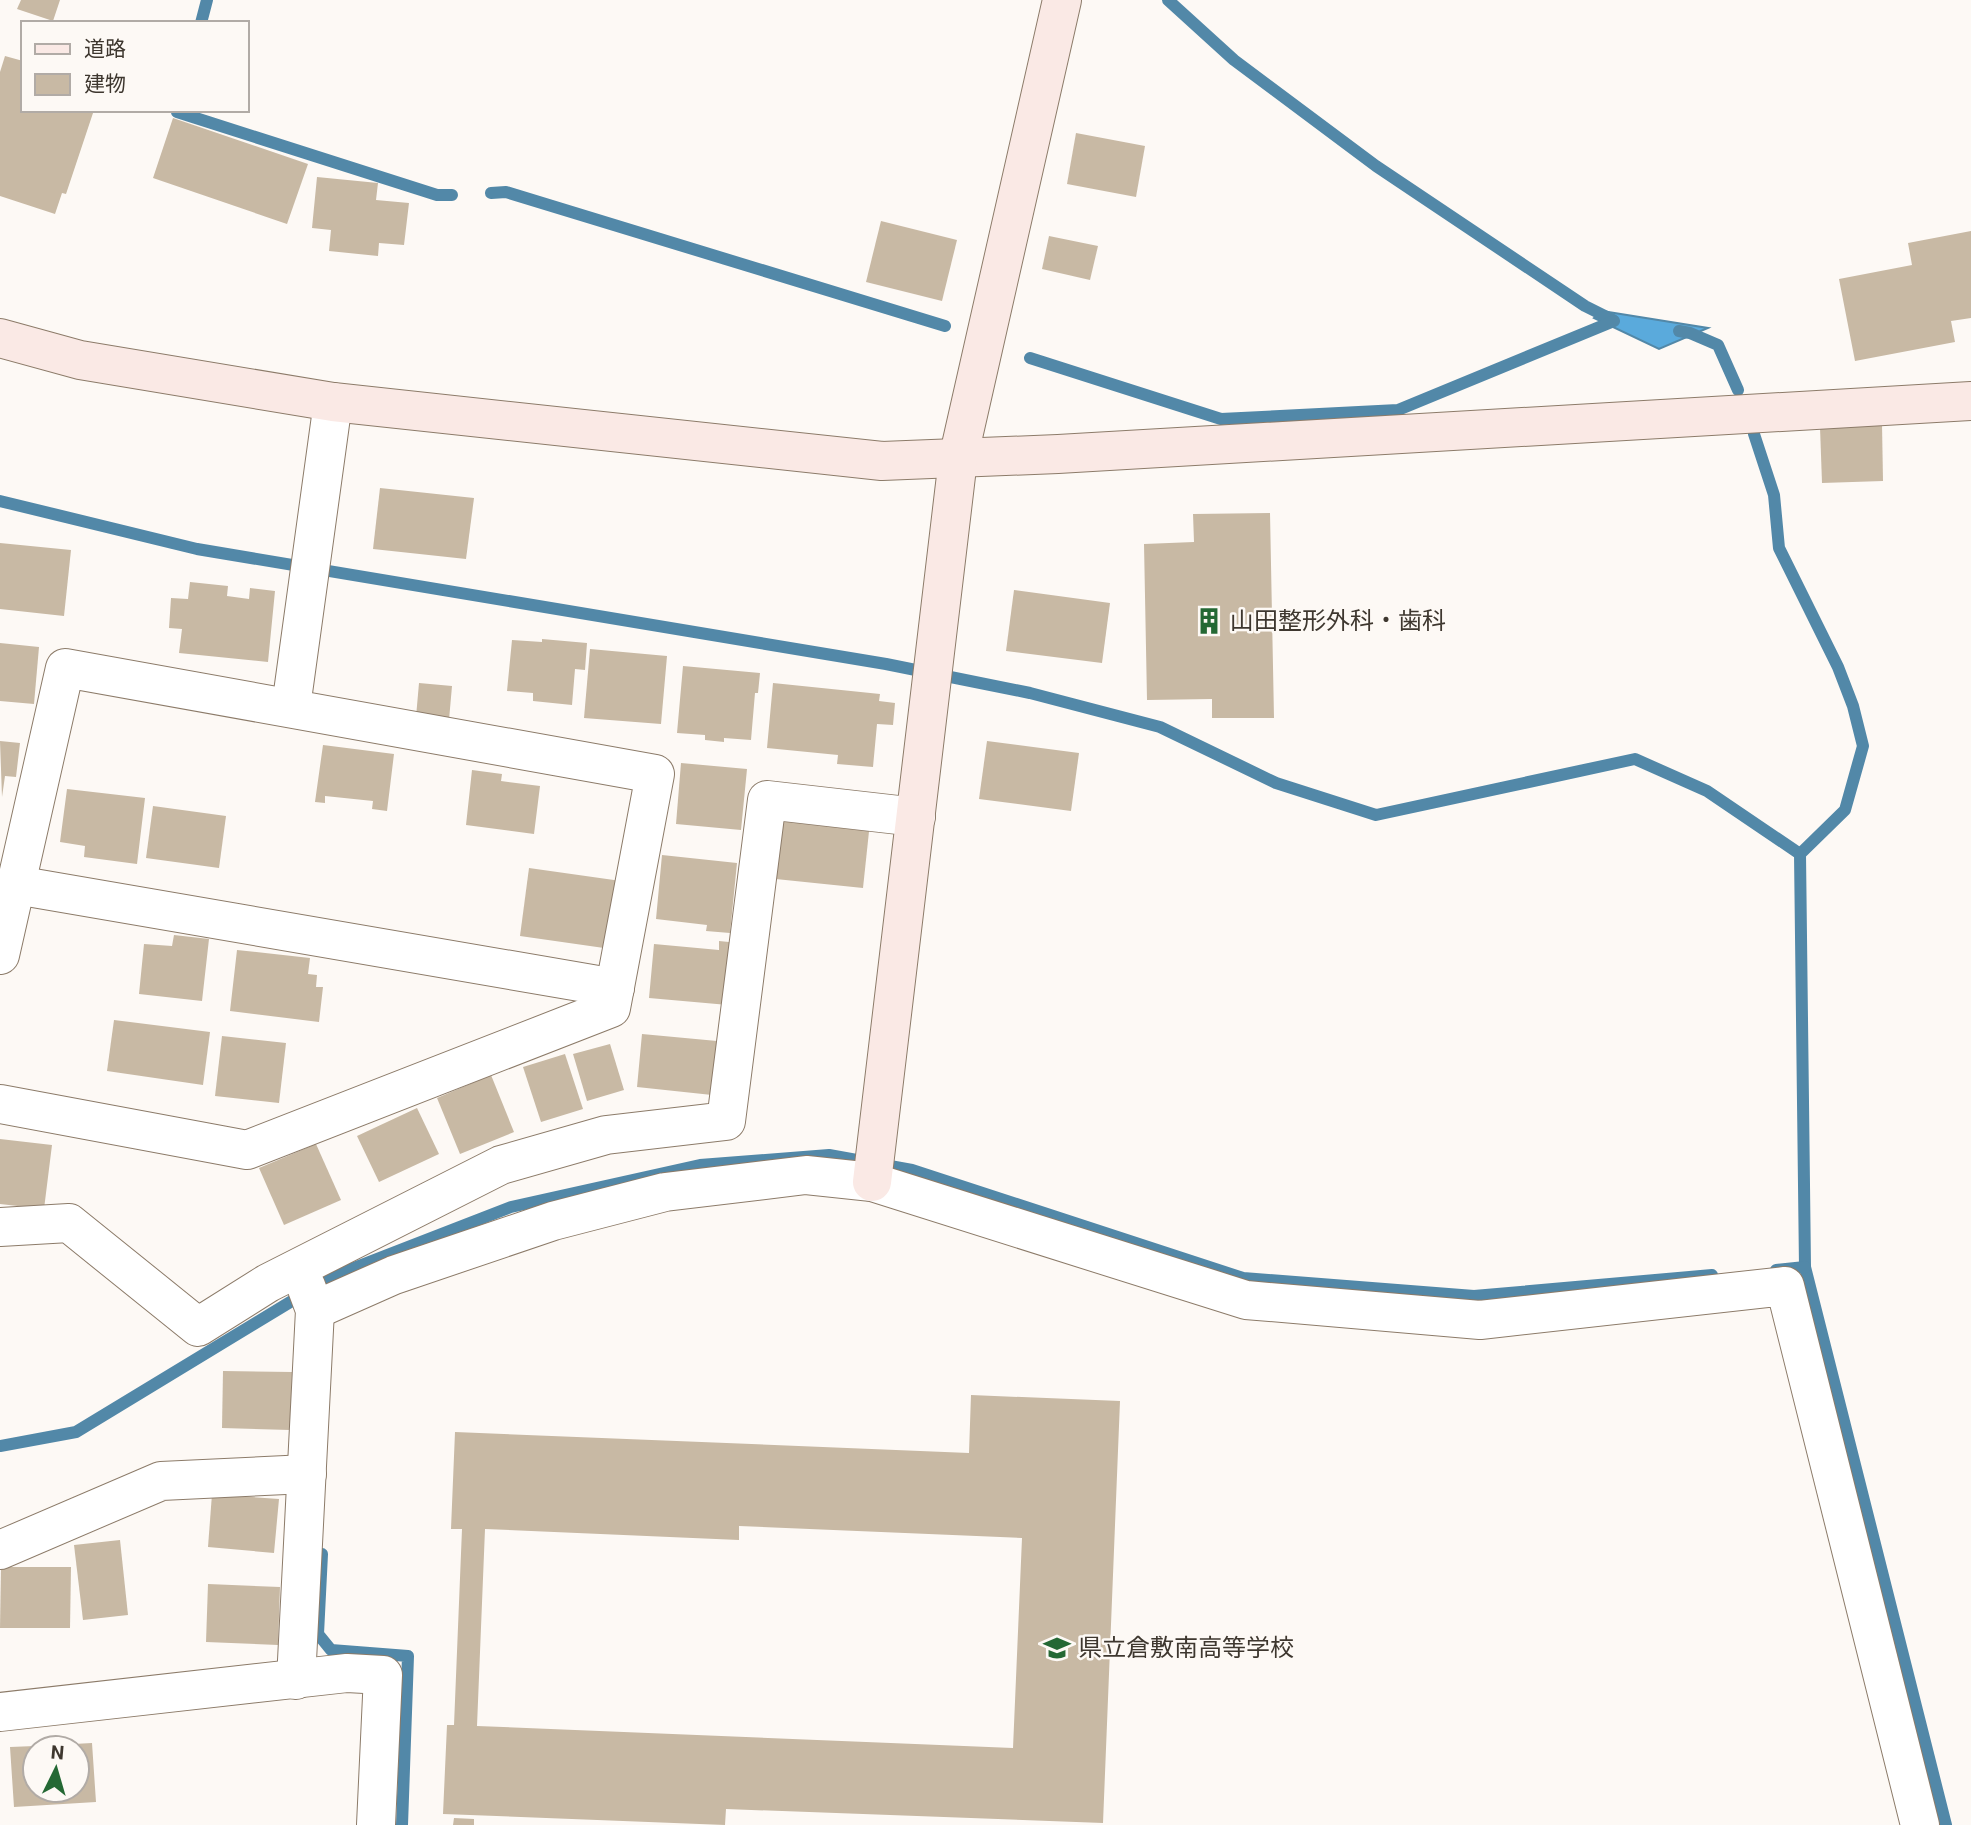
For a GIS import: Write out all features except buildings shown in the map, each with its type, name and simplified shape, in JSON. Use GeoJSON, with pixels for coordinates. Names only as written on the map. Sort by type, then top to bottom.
{"type":"FeatureCollection","features":[{"type":"Feature","properties":{"kind":"street"},"geometry":{"type":"LineString","coordinates":[[874,1162],[958,459],[1062,0]]}},
{"type":"Feature","properties":{"kind":"street"},"geometry":{"type":"LineString","coordinates":[[0,338],[80,360],[333,402],[883,461],[958,459],[1971,401]]}},
{"type":"Feature","properties":{"kind":"street"},"geometry":{"type":"LineString","coordinates":[[290,707],[333,402]]}},
{"type":"Feature","properties":{"kind":"street"},"geometry":{"type":"LineString","coordinates":[[0,955],[65,668],[655,774],[611,1008],[247,1150],[0,1104]]}},
{"type":"Feature","properties":{"kind":"street"},"geometry":{"type":"LineString","coordinates":[[307,1289],[501,1165],[606,1135],[726,1121],[767,800],[916,817]]}},
{"type":"Feature","properties":{"kind":"street"},"geometry":{"type":"LineString","coordinates":[[16,885],[615,988]]}},
{"type":"Feature","properties":{"kind":"street"},"geometry":{"type":"LineString","coordinates":[[0,1227],[69,1223],[198,1327],[268,1283],[307,1289],[394,1275],[526,1230],[666,1192],[806,1175],[874,1162],[1246,1300],[1480,1320],[1785,1286],[1920,1825]]}},
{"type":"Feature","properties":{"kind":"street"},"geometry":{"type":"LineString","coordinates":[[296,1680],[307,1474],[307,1289]]}},
{"type":"Feature","properties":{"kind":"street"},"geometry":{"type":"LineString","coordinates":[[0,1550],[160,1481],[307,1474]]}},
{"type":"Feature","properties":{"kind":"street"},"geometry":{"type":"LineString","coordinates":[[0,1712],[347,1673],[383,1675],[376,1825]]}},
{"type":"Feature","properties":{"kind":"water"},"geometry":{"type":"Polygon","coordinates":[[[1602,311],[1708,328],[1659,349],[1594,318],[1602,311]]]}},
{"type":"Feature","properties":{"kind":"waterway"},"geometry":{"type":"LineString","coordinates":[[202,21],[207,0]]}},
{"type":"Feature","properties":{"kind":"waterway"},"geometry":{"type":"LineString","coordinates":[[1168,0],[1234,60],[1376,166],[1585,306],[1613,320]]}},
{"type":"Feature","properties":{"kind":"waterway"},"geometry":{"type":"LineString","coordinates":[[177,112],[437,195],[452,195]]}},
{"type":"Feature","properties":{"kind":"waterway"},"geometry":{"type":"LineString","coordinates":[[491,193],[506,192],[945,326]]}},
{"type":"Feature","properties":{"kind":"waterway"},"geometry":{"type":"LineString","coordinates":[[1030,358],[1221,419],[1398,410],[1614,321]]}},
{"type":"Feature","properties":{"kind":"waterway"},"geometry":{"type":"LineString","coordinates":[[1679,331],[1718,345],[1738,390]]}},
{"type":"Feature","properties":{"kind":"waterway"},"geometry":{"type":"LineString","coordinates":[[1754,434],[1774,495],[1779,548],[1838,667],[1853,706],[1863,746],[1845,810],[1800,854],[1805,1267],[1946,1825]]}},
{"type":"Feature","properties":{"kind":"waterway"},"geometry":{"type":"LineString","coordinates":[[0,501],[197,549],[886,664],[1030,693],[1160,727],[1276,783],[1376,815],[1635,759],[1707,791],[1800,854]]}},
{"type":"Feature","properties":{"kind":"waterway"},"geometry":{"type":"LineString","coordinates":[[0,1446],[76,1432],[333,1276],[511,1207],[700,1165],[829,1155],[912,1170],[1243,1278],[1474,1296],[1712,1275]]}},
{"type":"Feature","properties":{"kind":"waterway"},"geometry":{"type":"LineString","coordinates":[[1776,1270],[1805,1267]]}},
{"type":"Feature","properties":{"kind":"waterway"},"geometry":{"type":"LineString","coordinates":[[322,1554],[318,1634],[331,1650],[408,1656],[402,1825]]}},
{"type":"Feature","properties":{"kind":"place","name":"山田整形外科・歯科"},"geometry":{"type":"Point","coordinates":[1209,621]}},
{"type":"Feature","properties":{"kind":"place","name":"県立倉敷南高等学校"},"geometry":{"type":"Point","coordinates":[1057,1648]}}]}
